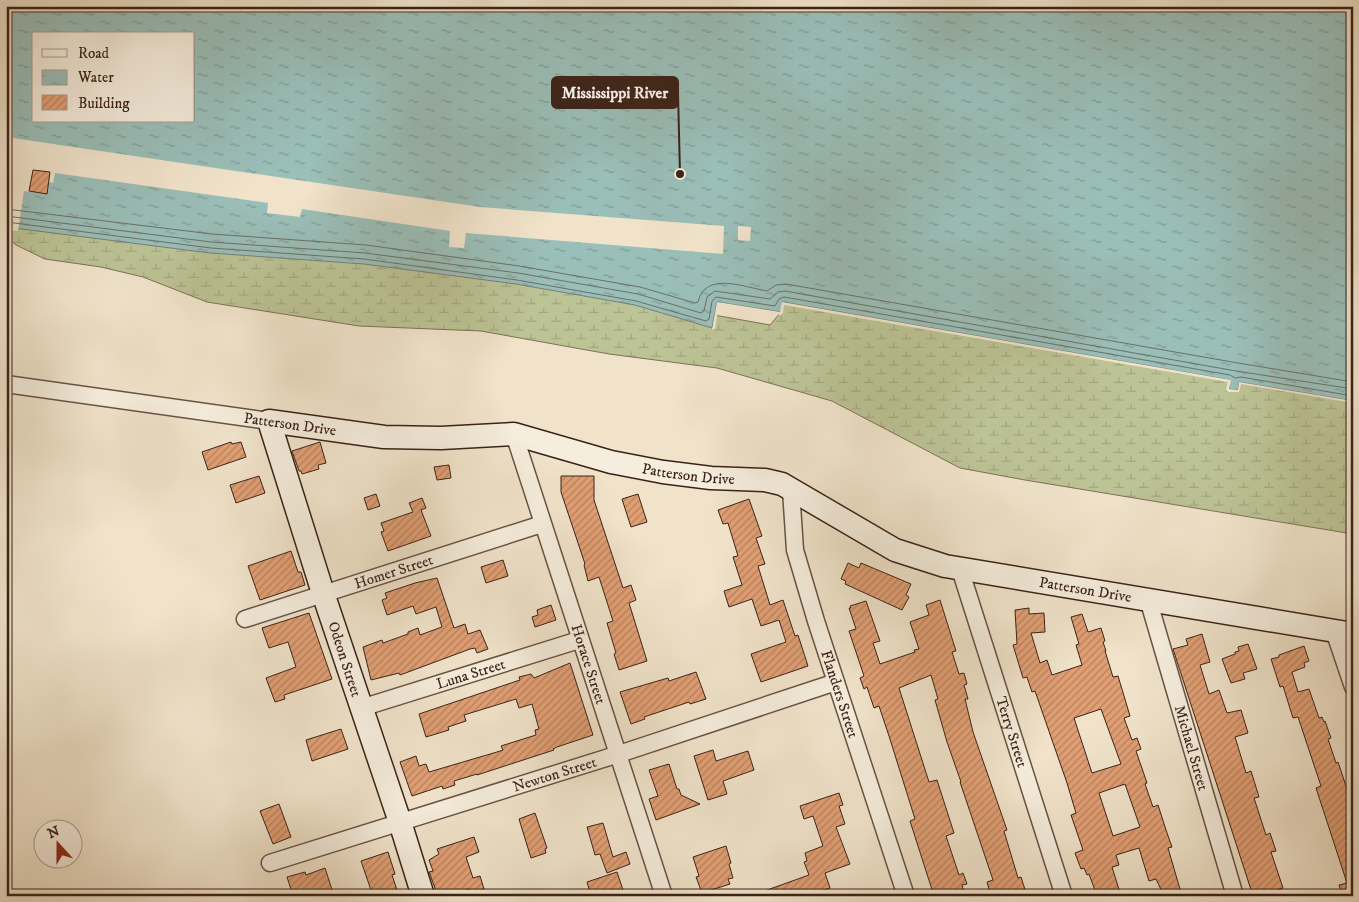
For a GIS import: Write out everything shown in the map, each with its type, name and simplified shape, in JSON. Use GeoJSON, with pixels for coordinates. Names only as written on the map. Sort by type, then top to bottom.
{"type":"FeatureCollection","features":[{"type":"Feature","properties":{"kind":"street","name":"Patterson Drive"},"geometry":{"type":"LineString","coordinates":[[6,384],[384,437],[441,438],[514,434],[611,462],[663,472],[712,478],[764,480],[782,484],[894,550],[920,559],[960,569],[1344,633]]}},
{"type":"Feature","properties":{"kind":"street","name":"Odeon Street"},"geometry":{"type":"LineString","coordinates":[[269,422],[423,896]]}},
{"type":"Feature","properties":{"kind":"street","name":"Horace Street"},"geometry":{"type":"LineString","coordinates":[[514,434],[579,640],[619,754],[664,896]]}},
{"type":"Feature","properties":{"kind":"street","name":"Flanders Street"},"geometry":{"type":"LineString","coordinates":[[792,490],[795,550],[906,896]]}},
{"type":"Feature","properties":{"kind":"street","name":"Homer Street"},"geometry":{"type":"LineString","coordinates":[[245,619],[542,524]]}},
{"type":"Feature","properties":{"kind":"street","name":"Terry Street"},"geometry":{"type":"LineString","coordinates":[[960,569],[1064,896]]}},
{"type":"Feature","properties":{"kind":"street","name":"Michael Street"},"geometry":{"type":"LineString","coordinates":[[1148,599],[1235,896]]}},
{"type":"Feature","properties":{"kind":"street"},"geometry":{"type":"LineString","coordinates":[[1344,633],[1353,688]]}},
{"type":"Feature","properties":{"kind":"street","name":"Luna Street"},"geometry":{"type":"LineString","coordinates":[[361,708],[579,640]]}},
{"type":"Feature","properties":{"kind":"street","name":"Newton Street"},"geometry":{"type":"LineString","coordinates":[[270,863],[619,754],[836,682]]}},
{"type":"Feature","properties":{"kind":"green space"},"geometry":{"type":"Polygon","coordinates":[[[6,205],[641,302],[770,325],[781,312],[782,302],[1353,402],[1353,534],[960,468],[832,401],[717,368],[609,354],[481,331],[359,326],[207,302],[143,277],[101,267],[45,259],[16,245],[6,237],[6,205]]]}},
{"type":"Feature","properties":{"kind":"water"},"geometry":{"type":"Polygon","coordinates":[[[6,6],[1353,6],[1353,401],[1239,382],[1238,390],[1229,389],[1230,380],[783,302],[781,312],[717,302],[712,328],[635,305],[516,284],[364,264],[210,253],[6,227],[6,6]]]}},
{"type":"Feature","properties":{"kind":"pier"},"geometry":{"type":"Polygon","coordinates":[[[6,137],[480,207],[724,226],[723,254],[466,233],[464,248],[449,247],[450,231],[302,209],[300,217],[267,213],[268,203],[55,173],[53,183],[49,182],[47,194],[24,191],[18,231],[6,230],[6,137]]]}},
{"type":"Feature","properties":{"kind":"pier"},"geometry":{"type":"Polygon","coordinates":[[[738,226],[751,227],[750,241],[738,240],[738,226]]]}},
{"type":"Feature","properties":{"kind":"pier"},"geometry":{"type":"Polygon","coordinates":[[[717,302],[780,312],[782,302],[1231,380],[1229,389],[1238,390],[1239,382],[1353,401],[1353,403],[1241,384],[1239,392],[1228,392],[1226,389],[1228,382],[784,305],[781,315],[719,305],[715,329],[712,330],[717,302]]]}},
{"type":"Feature","properties":{"kind":"building"},"geometry":{"type":"Polygon","coordinates":[[[33,170],[50,172],[47,194],[29,191],[33,170]]]}},
{"type":"Feature","properties":{"kind":"building"},"geometry":{"type":"Polygon","coordinates":[[[231,442],[232,444],[241,442],[246,457],[208,470],[202,452],[231,442]]]}},
{"type":"Feature","properties":{"kind":"building"},"geometry":{"type":"Polygon","coordinates":[[[320,442],[326,463],[318,465],[319,469],[302,474],[299,471],[292,451],[320,442]]]}},
{"type":"Feature","properties":{"kind":"building"},"geometry":{"type":"Polygon","coordinates":[[[449,465],[451,478],[437,480],[434,467],[449,465]]]}},
{"type":"Feature","properties":{"kind":"building"},"geometry":{"type":"Polygon","coordinates":[[[259,476],[265,493],[236,503],[230,485],[259,476]]]}},
{"type":"Feature","properties":{"kind":"building"},"geometry":{"type":"Polygon","coordinates":[[[561,476],[594,476],[594,500],[623,588],[631,585],[636,600],[629,603],[647,661],[619,670],[607,623],[613,621],[599,577],[588,581],[585,564],[561,492],[561,476]]]}},
{"type":"Feature","properties":{"kind":"building"},"geometry":{"type":"Polygon","coordinates":[[[376,494],[380,506],[368,510],[364,498],[376,494]]]}},
{"type":"Feature","properties":{"kind":"building"},"geometry":{"type":"Polygon","coordinates":[[[638,494],[647,522],[631,527],[622,499],[638,494]]]}},
{"type":"Feature","properties":{"kind":"building"},"geometry":{"type":"Polygon","coordinates":[[[422,498],[426,508],[421,510],[431,536],[388,551],[381,532],[384,531],[381,523],[413,512],[409,503],[422,498]]]}},
{"type":"Feature","properties":{"kind":"building"},"geometry":{"type":"Polygon","coordinates":[[[749,499],[762,536],[756,538],[765,564],[758,566],[770,605],[783,600],[795,636],[798,635],[808,666],[761,682],[751,654],[786,642],[779,620],[761,626],[752,599],[729,607],[724,591],[742,585],[733,557],[738,556],[728,523],[723,524],[718,510],[749,499]]]}},
{"type":"Feature","properties":{"kind":"building"},"geometry":{"type":"Polygon","coordinates":[[[291,551],[298,572],[301,572],[305,585],[260,600],[248,566],[291,551]]]}},
{"type":"Feature","properties":{"kind":"building"},"geometry":{"type":"Polygon","coordinates":[[[503,560],[508,576],[486,583],[481,567],[503,560]]]}},
{"type":"Feature","properties":{"kind":"building"},"geometry":{"type":"Polygon","coordinates":[[[848,563],[859,568],[861,563],[911,584],[906,595],[909,597],[902,610],[845,584],[846,581],[841,579],[848,563]]]}},
{"type":"Feature","properties":{"kind":"building"},"geometry":{"type":"Polygon","coordinates":[[[437,578],[454,628],[465,624],[468,634],[480,630],[488,649],[477,653],[475,648],[470,649],[400,675],[399,673],[371,680],[363,647],[382,640],[383,643],[408,634],[408,632],[418,628],[420,635],[442,627],[436,607],[416,614],[413,606],[387,615],[382,600],[387,598],[385,593],[437,578]]]}},
{"type":"Feature","properties":{"kind":"building"},"geometry":{"type":"Polygon","coordinates":[[[940,600],[956,651],[952,652],[959,674],[964,673],[967,684],[964,685],[968,699],[965,699],[973,732],[1007,830],[1004,831],[1018,878],[1021,877],[1027,896],[991,896],[987,882],[993,880],[947,742],[935,700],[938,699],[931,675],[899,688],[929,782],[937,780],[954,833],[946,836],[959,875],[963,873],[967,884],[962,885],[965,896],[934,896],[910,821],[915,819],[879,706],[874,708],[867,687],[864,689],[860,678],[864,676],[849,631],[856,629],[850,606],[866,601],[880,641],[873,643],[880,664],[919,649],[910,622],[929,615],[926,605],[940,600]]]}},
{"type":"Feature","properties":{"kind":"building"},"geometry":{"type":"Polygon","coordinates":[[[551,605],[556,620],[535,627],[532,617],[538,615],[537,610],[551,605]]]}},
{"type":"Feature","properties":{"kind":"building"},"geometry":{"type":"Polygon","coordinates":[[[1029,608],[1029,614],[1044,613],[1045,632],[1031,633],[1040,663],[1047,660],[1052,675],[1082,665],[1076,645],[1079,644],[1071,617],[1082,614],[1088,632],[1101,628],[1105,641],[1103,642],[1105,651],[1113,677],[1118,676],[1130,716],[1124,718],[1132,740],[1137,738],[1141,749],[1136,751],[1147,783],[1145,784],[1153,807],[1158,805],[1172,847],[1168,848],[1182,896],[1164,896],[1156,879],[1149,881],[1139,848],[1116,855],[1119,865],[1112,867],[1121,896],[1097,896],[1089,874],[1087,875],[1084,868],[1081,869],[1075,853],[1083,850],[1071,815],[1076,813],[1067,783],[1035,691],[1032,692],[1027,677],[1023,678],[1013,645],[1017,644],[1015,610],[1029,608]],[[1101,709],[1074,718],[1092,773],[1121,764],[1101,709]],[[1125,784],[1099,793],[1113,836],[1140,827],[1125,784]]]}},
{"type":"Feature","properties":{"kind":"building"},"geometry":{"type":"Polygon","coordinates":[[[309,613],[332,679],[284,695],[285,699],[275,702],[266,678],[296,667],[288,642],[269,648],[262,628],[309,613]]]}},
{"type":"Feature","properties":{"kind":"building"},"geometry":{"type":"Polygon","coordinates":[[[1202,634],[1210,662],[1200,665],[1209,694],[1219,690],[1227,713],[1241,710],[1248,733],[1235,737],[1246,773],[1251,771],[1259,797],[1254,798],[1266,835],[1270,833],[1276,851],[1271,852],[1283,888],[1261,896],[1253,896],[1173,649],[1188,645],[1186,639],[1202,634]]]}},
{"type":"Feature","properties":{"kind":"building"},"geometry":{"type":"Polygon","coordinates":[[[1248,644],[1257,669],[1243,673],[1245,679],[1231,683],[1222,659],[1239,651],[1238,647],[1248,644]]]}},
{"type":"Feature","properties":{"kind":"building"},"geometry":{"type":"Polygon","coordinates":[[[1304,646],[1309,661],[1304,663],[1305,667],[1292,672],[1298,692],[1309,689],[1319,718],[1322,717],[1325,721],[1331,738],[1328,739],[1348,792],[1353,790],[1353,896],[1343,896],[1339,885],[1347,883],[1316,788],[1321,786],[1298,717],[1293,718],[1283,686],[1280,687],[1271,659],[1304,646]]]}},
{"type":"Feature","properties":{"kind":"building"},"geometry":{"type":"Polygon","coordinates":[[[570,663],[593,735],[557,747],[554,750],[454,781],[455,785],[443,789],[442,786],[412,796],[400,762],[416,756],[419,766],[426,764],[429,772],[503,750],[501,746],[536,735],[535,730],[539,729],[532,704],[519,708],[516,699],[464,715],[466,721],[448,727],[449,730],[426,737],[419,714],[520,680],[519,677],[531,674],[534,678],[570,663]]]}},
{"type":"Feature","properties":{"kind":"building"},"geometry":{"type":"Polygon","coordinates":[[[696,672],[706,699],[690,704],[689,702],[644,717],[645,719],[631,724],[620,692],[668,678],[669,681],[696,672]]]}},
{"type":"Feature","properties":{"kind":"building"},"geometry":{"type":"Polygon","coordinates":[[[341,729],[348,749],[312,761],[306,740],[341,729]]]}},
{"type":"Feature","properties":{"kind":"building"},"geometry":{"type":"Polygon","coordinates":[[[713,750],[716,761],[748,751],[754,770],[723,781],[727,794],[708,800],[694,756],[713,750]]]}},
{"type":"Feature","properties":{"kind":"building"},"geometry":{"type":"Polygon","coordinates":[[[669,764],[677,789],[679,789],[681,795],[700,804],[656,820],[649,799],[658,796],[649,770],[669,764]]]}},
{"type":"Feature","properties":{"kind":"building"},"geometry":{"type":"Polygon","coordinates":[[[839,793],[843,805],[839,806],[845,824],[836,827],[850,864],[825,873],[830,888],[808,896],[756,896],[756,894],[809,875],[804,862],[807,861],[805,853],[823,846],[813,816],[804,819],[800,806],[839,793]]]}},
{"type":"Feature","properties":{"kind":"building"},"geometry":{"type":"Polygon","coordinates":[[[279,804],[291,837],[273,844],[260,811],[279,804]]]}},
{"type":"Feature","properties":{"kind":"building"},"geometry":{"type":"Polygon","coordinates":[[[535,813],[547,848],[545,849],[546,853],[531,858],[519,819],[535,813]]]}},
{"type":"Feature","properties":{"kind":"building"},"geometry":{"type":"Polygon","coordinates":[[[603,823],[613,857],[626,852],[630,864],[607,873],[600,854],[595,855],[587,827],[603,823]]]}},
{"type":"Feature","properties":{"kind":"building"},"geometry":{"type":"Polygon","coordinates":[[[474,837],[479,852],[466,857],[473,878],[480,876],[484,889],[471,894],[469,889],[448,896],[438,896],[429,872],[433,871],[429,860],[439,854],[437,849],[474,837]]]}},
{"type":"Feature","properties":{"kind":"building"},"geometry":{"type":"Polygon","coordinates":[[[726,846],[733,878],[728,879],[730,884],[702,893],[696,877],[699,876],[693,857],[726,846]]]}},
{"type":"Feature","properties":{"kind":"building"},"geometry":{"type":"Polygon","coordinates":[[[388,852],[395,874],[392,875],[399,896],[373,896],[361,861],[388,852]]]}},
{"type":"Feature","properties":{"kind":"building"},"geometry":{"type":"Polygon","coordinates":[[[325,868],[334,896],[293,896],[287,877],[305,872],[306,875],[325,868]]]}},
{"type":"Feature","properties":{"kind":"building"},"geometry":{"type":"Polygon","coordinates":[[[617,872],[625,896],[591,896],[587,882],[617,872]]]}},
{"type":"Feature","properties":{"kind":"place","name":"Mississippi River"},"geometry":{"type":"Point","coordinates":[680,174]}}]}
